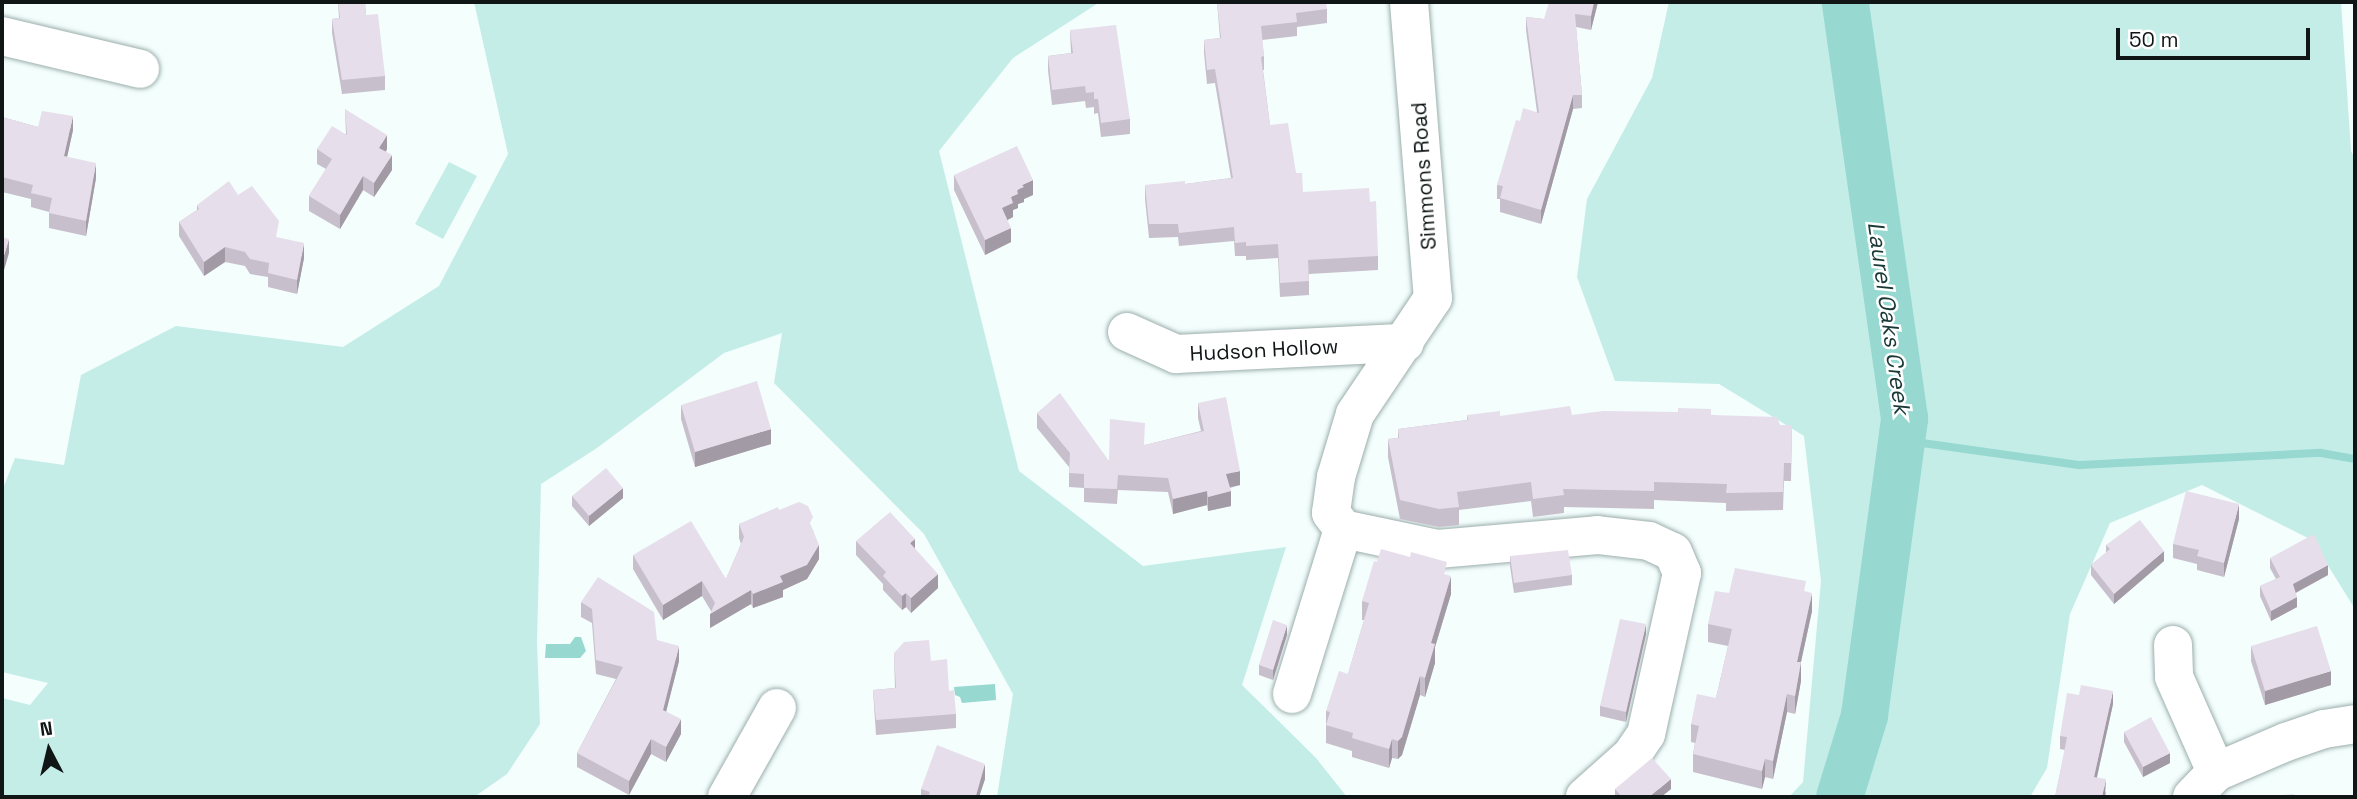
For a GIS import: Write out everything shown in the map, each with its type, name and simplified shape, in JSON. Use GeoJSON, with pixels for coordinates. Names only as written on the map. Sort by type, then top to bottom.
{"type":"FeatureCollection","features":[{"type":"Feature","properties":{"kind":"street","name":"Simmons Road"},"geometry":{"type":"LineString","coordinates":[[1343,529],[1331,513],[1336,477],[1355,414],[1433,298],[1409,2]]}},
{"type":"Feature","properties":{"kind":"street"},"geometry":{"type":"LineString","coordinates":[[2,36],[140,69]]}},
{"type":"Feature","properties":{"kind":"street","name":"Hudson Hollow"},"geometry":{"type":"LineString","coordinates":[[1127,332],[1176,355],[1405,343]]}},
{"type":"Feature","properties":{"kind":"street"},"geometry":{"type":"LineString","coordinates":[[1292,694],[1343,529],[1438,549],[1597,535],[1649,541],[1673,552],[1682,573],[1646,734],[1631,756],[1585,797]]}},
{"type":"Feature","properties":{"kind":"street"},"geometry":{"type":"LineString","coordinates":[[2174,645],[2174,677],[2204,785],[2286,742],[2324,729],[2355,723]]}},
{"type":"Feature","properties":{"kind":"street"},"geometry":{"type":"LineString","coordinates":[[727,797],[777,708]]}},
{"type":"Feature","properties":{"kind":"shaded area"},"geometry":{"type":"Polygon","coordinates":[[[474,2],[1100,2],[1013,58],[939,151],[1019,471],[1143,566],[1286,547],[1242,685],[1316,758],[1347,797],[997,797],[1013,694],[924,534],[774,383],[782,333],[724,353],[597,448],[541,484],[537,642],[540,724],[507,774],[474,797],[2,797],[2,698],[30,705],[48,683],[2,672],[2,491],[15,458],[64,465],[81,375],[176,326],[343,347],[439,286],[508,154],[474,2]]]}},
{"type":"Feature","properties":{"kind":"shaded area"},"geometry":{"type":"Polygon","coordinates":[[[1669,2],[2341,2],[2351,151],[2355,159],[2355,609],[2312,540],[2202,485],[2110,523],[2070,614],[2047,768],[2030,797],[1789,797],[1803,782],[1821,581],[1804,436],[1719,384],[1615,381],[1577,277],[1587,199],[1652,78],[1669,2]]]}},
{"type":"Feature","properties":{"kind":"shaded area"},"geometry":{"type":"Polygon","coordinates":[[[449,162],[477,176],[443,239],[415,224],[449,162]]]}},
{"type":"Feature","properties":{"kind":"shaded area"},"geometry":{"type":"Polygon","coordinates":[[[575,637],[581,637],[586,651],[580,658],[545,658],[546,644],[570,644],[575,637]]]}},
{"type":"Feature","properties":{"kind":"shaded area"},"geometry":{"type":"Polygon","coordinates":[[[995,684],[996,700],[962,703],[960,697],[955,695],[954,687],[995,684]]]}},
{"type":"Feature","properties":{"kind":"building"},"geometry":{"type":"Polygon","coordinates":[[[338,2],[365,2],[366,15],[378,14],[385,76],[342,80],[332,19],[340,18],[338,2]]]}},
{"type":"Feature","properties":{"kind":"building"},"geometry":{"type":"Polygon","coordinates":[[[1217,2],[1326,2],[1327,9],[1296,13],[1297,22],[1261,26],[1264,56],[1261,57],[1270,125],[1288,123],[1296,173],[1302,173],[1303,192],[1369,188],[1370,202],[1376,201],[1378,256],[1308,260],[1309,281],[1280,283],[1278,244],[1246,246],[1246,242],[1235,243],[1234,227],[1179,233],[1178,224],[1149,224],[1145,185],[1185,181],[1185,184],[1233,178],[1215,69],[1207,70],[1204,40],[1221,38],[1217,2]]]}},
{"type":"Feature","properties":{"kind":"building"},"geometry":{"type":"Polygon","coordinates":[[[1549,2],[1594,2],[1591,16],[1575,14],[1582,95],[1573,95],[1541,210],[1500,198],[1503,186],[1497,185],[1516,120],[1520,121],[1523,108],[1539,113],[1526,17],[1544,19],[1549,2]]]}},
{"type":"Feature","properties":{"kind":"building"},"geometry":{"type":"Polygon","coordinates":[[[1116,25],[1130,119],[1101,123],[1098,99],[1094,99],[1094,92],[1086,93],[1085,86],[1052,90],[1048,56],[1073,53],[1070,30],[1116,25]]]}},
{"type":"Feature","properties":{"kind":"building"},"geometry":{"type":"Polygon","coordinates":[[[345,109],[387,135],[379,148],[392,155],[374,183],[363,176],[340,215],[309,196],[332,159],[317,149],[332,126],[347,135],[345,109]]]}},
{"type":"Feature","properties":{"kind":"building"},"geometry":{"type":"Polygon","coordinates":[[[42,111],[73,116],[64,156],[96,163],[86,221],[49,213],[52,198],[31,193],[33,185],[2,177],[2,117],[38,127],[42,111]]]}},
{"type":"Feature","properties":{"kind":"building"},"geometry":{"type":"Polygon","coordinates":[[[1017,146],[1033,180],[1017,190],[1018,194],[1011,197],[1013,203],[1002,208],[1011,228],[985,240],[954,175],[1017,146]]]}},
{"type":"Feature","properties":{"kind":"building"},"geometry":{"type":"Polygon","coordinates":[[[229,181],[238,195],[252,186],[279,221],[276,237],[304,243],[297,280],[268,273],[269,263],[250,259],[245,252],[225,247],[204,262],[179,222],[199,209],[197,205],[229,181]]]}},
{"type":"Feature","properties":{"kind":"building"},"geometry":{"type":"Polygon","coordinates":[[[2,237],[9,239],[2,262],[2,237]]]}},
{"type":"Feature","properties":{"kind":"building"},"geometry":{"type":"Polygon","coordinates":[[[757,381],[771,429],[695,452],[681,405],[757,381]]]}},
{"type":"Feature","properties":{"kind":"building"},"geometry":{"type":"Polygon","coordinates":[[[1060,393],[1109,461],[1110,419],[1145,423],[1144,445],[1204,431],[1198,403],[1226,397],[1240,471],[1226,474],[1231,491],[1208,497],[1207,491],[1173,499],[1168,478],[1118,475],[1117,489],[1084,488],[1084,474],[1069,473],[1070,453],[1037,413],[1060,393]]]}},
{"type":"Feature","properties":{"kind":"building"},"geometry":{"type":"Polygon","coordinates":[[[1570,406],[1572,415],[1603,411],[1678,412],[1678,408],[1711,409],[1711,415],[1777,417],[1780,425],[1792,425],[1791,463],[1784,463],[1783,492],[1726,493],[1727,484],[1654,482],[1654,491],[1563,489],[1564,495],[1533,499],[1531,482],[1457,492],[1459,507],[1439,509],[1400,500],[1388,439],[1399,438],[1398,429],[1468,420],[1467,415],[1500,411],[1500,416],[1570,406]]]}},
{"type":"Feature","properties":{"kind":"building"},"geometry":{"type":"Polygon","coordinates":[[[606,468],[623,488],[589,516],[572,496],[606,468]]]}},
{"type":"Feature","properties":{"kind":"building"},"geometry":{"type":"Polygon","coordinates":[[[2186,491],[2239,504],[2224,563],[2197,556],[2199,550],[2173,544],[2186,491]]]}},
{"type":"Feature","properties":{"kind":"building"},"geometry":{"type":"Polygon","coordinates":[[[799,502],[808,506],[813,517],[810,523],[819,545],[807,565],[780,576],[783,582],[753,594],[751,590],[710,614],[715,603],[702,581],[663,605],[633,555],[691,521],[726,579],[744,537],[739,524],[778,507],[779,510],[799,502]]]}},
{"type":"Feature","properties":{"kind":"building"},"geometry":{"type":"Polygon","coordinates":[[[890,512],[915,539],[910,543],[938,574],[911,598],[906,593],[902,596],[883,576],[886,572],[856,541],[890,512]]]}},
{"type":"Feature","properties":{"kind":"building"},"geometry":{"type":"Polygon","coordinates":[[[2140,520],[2164,551],[2114,594],[2091,565],[2110,549],[2106,545],[2140,520]]]}},
{"type":"Feature","properties":{"kind":"building"},"geometry":{"type":"Polygon","coordinates":[[[2314,534],[2328,565],[2293,584],[2297,597],[2271,611],[2260,586],[2280,577],[2270,558],[2314,534]]]}},
{"type":"Feature","properties":{"kind":"building"},"geometry":{"type":"Polygon","coordinates":[[[1381,549],[1410,557],[1411,552],[1447,562],[1444,574],[1451,576],[1431,643],[1435,644],[1425,678],[1420,676],[1402,737],[1398,741],[1392,739],[1389,749],[1352,738],[1353,733],[1326,725],[1330,712],[1326,711],[1339,671],[1348,674],[1369,603],[1362,601],[1374,561],[1377,562],[1381,549]]]}},
{"type":"Feature","properties":{"kind":"building"},"geometry":{"type":"Polygon","coordinates":[[[1568,550],[1572,575],[1514,583],[1510,556],[1568,550]]]}},
{"type":"Feature","properties":{"kind":"building"},"geometry":{"type":"Polygon","coordinates":[[[1735,568],[1806,581],[1804,591],[1812,593],[1797,662],[1801,662],[1795,696],[1787,694],[1773,761],[1765,759],[1762,771],[1693,754],[1699,726],[1691,724],[1697,694],[1716,698],[1732,629],[1708,624],[1715,591],[1729,593],[1735,568]]]}},
{"type":"Feature","properties":{"kind":"building"},"geometry":{"type":"Polygon","coordinates":[[[598,577],[654,612],[657,640],[679,646],[663,710],[681,719],[666,747],[651,739],[629,781],[577,753],[623,667],[596,660],[592,609],[581,602],[598,577]]]}},
{"type":"Feature","properties":{"kind":"building"},"geometry":{"type":"Polygon","coordinates":[[[1620,619],[1646,624],[1626,712],[1600,706],[1620,619]]]}},
{"type":"Feature","properties":{"kind":"building"},"geometry":{"type":"Polygon","coordinates":[[[1273,620],[1287,625],[1273,670],[1259,665],[1273,620]]]}},
{"type":"Feature","properties":{"kind":"building"},"geometry":{"type":"Polygon","coordinates":[[[2317,626],[2331,671],[2265,691],[2251,646],[2317,626]]]}},
{"type":"Feature","properties":{"kind":"building"},"geometry":{"type":"Polygon","coordinates":[[[929,640],[931,661],[947,659],[949,691],[954,690],[956,714],[876,720],[873,690],[896,688],[894,653],[904,642],[929,640]]]}},
{"type":"Feature","properties":{"kind":"building"},"geometry":{"type":"Polygon","coordinates":[[[2081,685],[2113,691],[2094,777],[2106,779],[2102,797],[2055,797],[2067,737],[2060,736],[2067,693],[2079,695],[2081,685]]]}},
{"type":"Feature","properties":{"kind":"building"},"geometry":{"type":"Polygon","coordinates":[[[2151,717],[2170,753],[2143,767],[2124,732],[2151,717]]]}},
{"type":"Feature","properties":{"kind":"building"},"geometry":{"type":"Polygon","coordinates":[[[937,745],[985,764],[976,796],[928,797],[930,792],[921,789],[937,745]]]}},
{"type":"Feature","properties":{"kind":"building"},"geometry":{"type":"Polygon","coordinates":[[[1652,758],[1671,779],[1649,797],[1622,797],[1615,789],[1652,758]]]}},
{"type":"Feature","properties":{"kind":"building"},"geometry":{"type":"Polygon","coordinates":[[[2294,794],[2294,797],[2262,797],[2294,794]]]}},
{"type":"Feature","properties":{"kind":"waterway","name":"Laurel Oaks Creek"},"geometry":{"type":"LineString","coordinates":[[1839,797],[1864,715],[1904,418],[1845,2]]}},
{"type":"Feature","properties":{"kind":"waterway"},"geometry":{"type":"LineString","coordinates":[[1901,440],[2080,465],[2321,453],[2355,459]]}}]}
